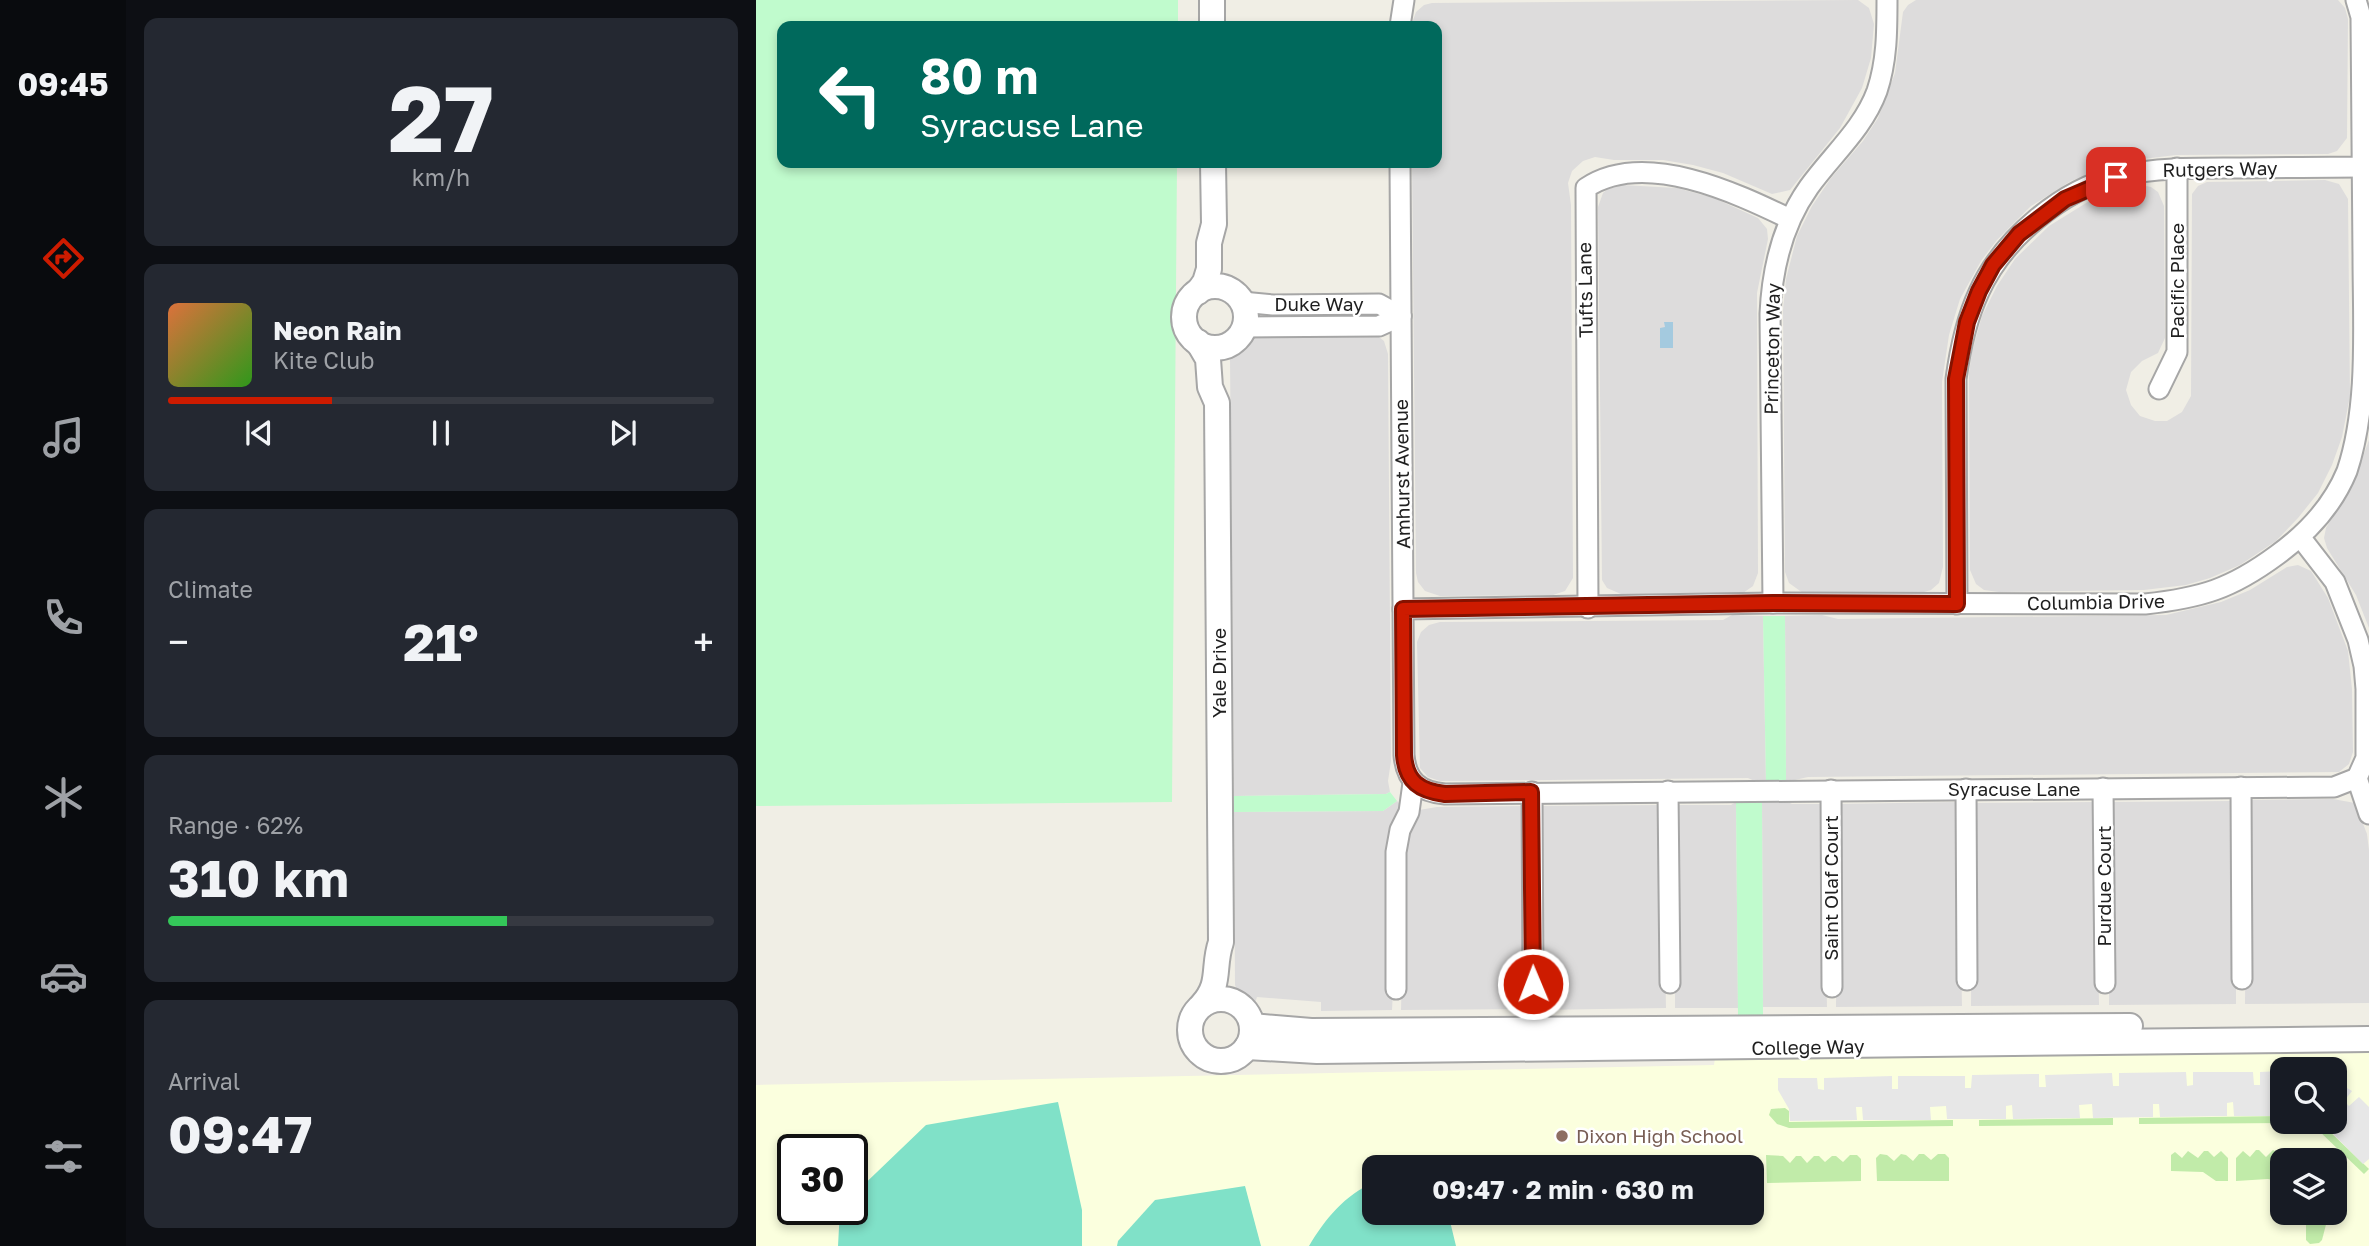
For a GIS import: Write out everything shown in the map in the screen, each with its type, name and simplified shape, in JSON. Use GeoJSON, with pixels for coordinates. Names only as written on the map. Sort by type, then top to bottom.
{"type":"FeatureCollection","features":[{"type":"Feature","properties":{"kind":"street"},"geometry":{"type":"LineString","coordinates":[[1212,0],[1212,21]]}},
{"type":"Feature","properties":{"kind":"street"},"geometry":{"type":"LineString","coordinates":[[1401,21],[1404,0]]}},
{"type":"Feature","properties":{"kind":"street","name":"Princeton Way"},"geometry":{"type":"LineString","coordinates":[[1773,603],[1770,305],[1779,248],[1790,219],[1808,188],[1857,128],[1876,92],[1887,43],[1887,0]]}},
{"type":"Feature","properties":{"kind":"street","name":"Columbia Drive"},"geometry":{"type":"LineString","coordinates":[[1403,609],[1773,603],[2146,604],[2203,595],[2249,576],[2301,538],[2328,503],[2346,472],[2356,440],[2363,378],[2367,167],[2361,17],[2356,0]]}},
{"type":"Feature","properties":{"kind":"street","name":"Rutgers Way"},"geometry":{"type":"LineString","coordinates":[[1957,604],[1956,379],[1967,322],[1979,291],[1993,265],[2019,234],[2065,199],[2116,177],[2177,168],[2367,167]]}},
{"type":"Feature","properties":{"kind":"street"},"geometry":{"type":"LineString","coordinates":[[1213,168],[1214,224],[1209,243],[1209,269],[1205,282],[1191,299],[1185,317],[1186,327],[1198,342],[1217,348],[1240,334],[1246,311],[1224,278],[1222,244],[1214,224]]}},
{"type":"Feature","properties":{"kind":"street","name":"Amhurst Avenue"},"geometry":{"type":"LineString","coordinates":[[1400,168],[1404,755],[1407,773],[1413,783]]}},
{"type":"Feature","properties":{"kind":"street","name":"Pacific Place"},"geometry":{"type":"LineString","coordinates":[[2159,389],[2177,352],[2177,168]]}},
{"type":"Feature","properties":{"kind":"street","name":"Tufts Lane"},"geometry":{"type":"LineString","coordinates":[[1588,608],[1586,188],[1598,180],[1640,173],[1682,177],[1739,194],[1790,219]]}},
{"type":"Feature","properties":{"kind":"street"},"geometry":{"type":"LineString","coordinates":[[1198,292],[1216,286],[1227,288],[1239,298]]}},
{"type":"Feature","properties":{"kind":"street","name":"Duke Way"},"geometry":{"type":"LineString","coordinates":[[1239,298],[1273,305],[1380,304],[1401,316]]}},
{"type":"Feature","properties":{"kind":"street","name":"Duke Way"},"geometry":{"type":"LineString","coordinates":[[1240,334],[1379,326],[1401,316]]}},
{"type":"Feature","properties":{"kind":"street","name":"Yale Drive"},"geometry":{"type":"LineString","coordinates":[[1239,1004],[1229,990],[1228,959],[1222,942],[1217,403],[1223,388],[1224,357],[1227,349],[1240,334]]}},
{"type":"Feature","properties":{"kind":"street","name":"Yale Drive"},"geometry":{"type":"LineString","coordinates":[[1198,342],[1208,359],[1210,387],[1217,403]]}},
{"type":"Feature","properties":{"kind":"street"},"geometry":{"type":"LineString","coordinates":[[2301,538],[2335,582],[2358,640],[2366,689],[2366,758],[2357,778],[2369,814]]}},
{"type":"Feature","properties":{"kind":"street","name":"Syracuse Lane"},"geometry":{"type":"LineString","coordinates":[[1413,783],[1431,792],[1445,794],[2334,787],[2357,778]]}},
{"type":"Feature","properties":{"kind":"street"},"geometry":{"type":"LineString","coordinates":[[1396,989],[1396,852],[1400,830],[1409,812],[1413,783]]}},
{"type":"Feature","properties":{"kind":"street"},"geometry":{"type":"LineString","coordinates":[[2241,787],[2242,979]]}},
{"type":"Feature","properties":{"kind":"street","name":"Purdue Court"},"geometry":{"type":"LineString","coordinates":[[2104,788],[2105,983]]}},
{"type":"Feature","properties":{"kind":"street"},"geometry":{"type":"LineString","coordinates":[[1966,789],[1967,980]]}},
{"type":"Feature","properties":{"kind":"street","name":"Saint Olaf Court"},"geometry":{"type":"LineString","coordinates":[[1831,790],[1832,987]]}},
{"type":"Feature","properties":{"kind":"street"},"geometry":{"type":"LineString","coordinates":[[1668,791],[1671,983]]}},
{"type":"Feature","properties":{"kind":"street"},"geometry":{"type":"LineString","coordinates":[[1531,792],[1533,984]]}},
{"type":"Feature","properties":{"kind":"street","name":"Yale Drive"},"geometry":{"type":"LineString","coordinates":[[1202,1005],[1214,990],[1216,958],[1222,942]]}},
{"type":"Feature","properties":{"kind":"street"},"geometry":{"type":"LineString","coordinates":[[1221,998],[1239,1004],[1250,1017],[1250,1037],[1239,1055],[1219,1061],[1200,1052],[1193,1044],[1190,1033],[1195,1013],[1202,1005],[1221,998]]}},
{"type":"Feature","properties":{"kind":"street","name":"College Way"},"geometry":{"type":"LineString","coordinates":[[1250,1037],[1335,1031],[2369,1024]]}},
{"type":"Feature","properties":{"kind":"street","name":"College Way"},"geometry":{"type":"LineString","coordinates":[[1250,1037],[1359,1051],[2369,1039]]}},
{"type":"Feature","properties":{"kind":"shaded area"},"geometry":{"type":"Polygon","coordinates":[[[1858,0],[1869,8],[1874,24],[1871,58],[1862,88],[1840,128],[1790,190],[1772,194],[1723,173],[1663,160],[1614,160],[1595,157],[1583,161],[1572,171],[1568,183],[1571,205],[1573,578],[1565,591],[1553,595],[1440,596],[1425,591],[1418,582],[1416,573],[1412,168],[1442,168],[1442,21],[1413,21],[1416,12],[1424,5],[1858,0]]]}},
{"type":"Feature","properties":{"kind":"shaded area"},"geometry":{"type":"Polygon","coordinates":[[[1916,0],[2338,0],[2345,8],[2348,19],[2347,138],[2337,151],[2328,154],[2176,155],[2126,161],[2071,181],[2031,206],[1997,240],[1981,261],[1960,299],[1949,335],[1942,382],[1943,567],[1939,583],[1924,592],[1803,593],[1789,583],[1785,572],[1783,310],[1786,279],[1797,236],[1812,206],[1878,118],[1895,73],[1903,12],[1916,0]]]}},
{"type":"Feature","properties":{"kind":"shaded area"},"geometry":{"type":"Polygon","coordinates":[[[2325,180],[2339,184],[2348,199],[2350,396],[2342,437],[2332,465],[2318,493],[2298,518],[2276,541],[2240,565],[2186,585],[2144,590],[1999,592],[1984,590],[1976,584],[1970,570],[1969,373],[1982,316],[2015,259],[2049,226],[2091,200],[2141,185],[2158,192],[2164,206],[2165,338],[2158,353],[2142,361],[2131,372],[2126,390],[2131,405],[2140,416],[2155,421],[2167,421],[2182,412],[2191,396],[2192,194],[2198,186],[2207,182],[2325,180]]]}},
{"type":"Feature","properties":{"kind":"shaded area"},"geometry":{"type":"Polygon","coordinates":[[[1622,185],[1677,188],[1714,198],[1758,218],[1767,229],[1768,239],[1757,293],[1758,573],[1753,586],[1743,593],[1621,594],[1607,588],[1602,580],[1598,207],[1603,193],[1622,185]]]}},
{"type":"Feature","properties":{"kind":"shaded area"},"geometry":{"type":"Polygon","coordinates":[[[1374,333],[1384,341],[1388,354],[1390,792],[1234,796],[1230,359],[1236,347],[1249,335],[1374,333]]]}},
{"type":"Feature","properties":{"kind":"shaded area"},"geometry":{"type":"Polygon","coordinates":[[[2369,440],[2369,628],[2356,595],[2327,548],[2324,538],[2326,528],[2354,481],[2369,440]]]}},
{"type":"Feature","properties":{"kind":"shaded area"},"geometry":{"type":"Polygon","coordinates":[[[2298,565],[2311,571],[2328,598],[2348,651],[2352,689],[2353,752],[2349,764],[2339,772],[1808,777],[1786,782],[1785,616],[1822,615],[1838,619],[2166,615],[2221,602],[2250,590],[2287,567],[2298,565]]]}},
{"type":"Feature","properties":{"kind":"shaded area"},"geometry":{"type":"Polygon","coordinates":[[[1732,615],[1763,616],[1766,782],[1748,778],[1440,781],[1428,777],[1420,768],[1417,642],[1421,632],[1429,625],[1440,622],[1723,620],[1732,615]]]}},
{"type":"Feature","properties":{"kind":"shaded area"},"geometry":{"type":"Polygon","coordinates":[[[2333,799],[2355,803],[2367,834],[2369,1003],[2245,1004],[2246,800],[2333,799]]]}},
{"type":"Feature","properties":{"kind":"shaded area"},"geometry":{"type":"Polygon","coordinates":[[[1762,800],[1822,804],[1827,1007],[1763,1007],[1762,800]]]}},
{"type":"Feature","properties":{"kind":"shaded area"},"geometry":{"type":"Polygon","coordinates":[[[1397,801],[1402,806],[1392,1010],[1321,1011],[1321,1002],[1257,997],[1250,1007],[1239,995],[1235,985],[1234,812],[1383,811],[1397,801]]]}},
{"type":"Feature","properties":{"kind":"shaded area"},"geometry":{"type":"Polygon","coordinates":[[[2231,801],[2233,979],[2236,979],[2236,1004],[2109,1005],[2110,802],[2231,801]]]}},
{"type":"Feature","properties":{"kind":"shaded area"},"geometry":{"type":"Polygon","coordinates":[[[1736,802],[1738,1008],[1675,1008],[1675,805],[1731,805],[1736,802]]]}},
{"type":"Feature","properties":{"kind":"shaded area"},"geometry":{"type":"Polygon","coordinates":[[[1958,802],[1962,1006],[1836,1007],[1837,804],[1958,802]]]}},
{"type":"Feature","properties":{"kind":"shaded area"},"geometry":{"type":"Polygon","coordinates":[[[2096,802],[2099,1005],[1971,1006],[1972,803],[2096,802]]]}},
{"type":"Feature","properties":{"kind":"shaded area"},"geometry":{"type":"Polygon","coordinates":[[[1662,805],[1666,1008],[1537,1010],[1538,806],[1662,805]]]}},
{"type":"Feature","properties":{"kind":"shaded area"},"geometry":{"type":"Polygon","coordinates":[[[1523,806],[1528,1009],[1401,1010],[1405,841],[1419,810],[1437,807],[1523,806]]]}},
{"type":"Feature","properties":{"kind":"shaded area","name":"Dixon High School"},"geometry":{"type":"Polygon","coordinates":[[[2369,1053],[2369,1246],[756,1246],[756,1085],[1714,1065],[1715,1058],[2369,1053]]]}},
{"type":"Feature","properties":{"kind":"shaded area"},"geometry":{"type":"Polygon","coordinates":[[[2186,1072],[2187,1086],[2193,1085],[2193,1072],[2253,1072],[2254,1085],[2260,1085],[2260,1072],[2270,1072],[2270,1116],[2234,1116],[2233,1102],[2227,1103],[2227,1116],[2160,1117],[2159,1104],[2153,1104],[2153,1117],[2093,1118],[2092,1104],[2079,1105],[2080,1118],[2013,1119],[2012,1105],[2006,1106],[2006,1119],[1947,1119],[1946,1106],[1930,1107],[1931,1120],[1863,1120],[1862,1107],[1856,1107],[1857,1120],[1790,1121],[1789,1109],[1778,1090],[1778,1078],[1817,1078],[1818,1089],[1824,1090],[1824,1078],[1892,1076],[1892,1089],[1898,1089],[1898,1076],[1965,1076],[1965,1088],[1971,1088],[1972,1075],[2039,1074],[2039,1087],[2046,1087],[2045,1075],[2112,1073],[2113,1086],[2119,1086],[2119,1073],[2186,1072]]]}},
{"type":"Feature","properties":{"kind":"shaded area"},"geometry":{"type":"Polygon","coordinates":[[[2359,1097],[2369,1107],[2369,1159],[2363,1164],[2333,1134],[2347,1134],[2347,1104],[2349,1106],[2359,1097]]]}},
{"type":"Feature","properties":{"kind":"green space"},"geometry":{"type":"Polygon","coordinates":[[[756,0],[1178,0],[1178,21],[777,21],[777,168],[1177,168],[1172,802],[756,806],[756,0]]]}},
{"type":"Feature","properties":{"kind":"green space"},"geometry":{"type":"Polygon","coordinates":[[[1763,616],[1785,616],[1786,782],[1766,782],[1763,616]]]}},
{"type":"Feature","properties":{"kind":"green space"},"geometry":{"type":"Polygon","coordinates":[[[1390,792],[1397,801],[1383,811],[1234,812],[1234,796],[1390,792]]]}},
{"type":"Feature","properties":{"kind":"green space"},"geometry":{"type":"Polygon","coordinates":[[[1762,800],[1763,1018],[1738,1018],[1736,802],[1762,800]]]}},
{"type":"Feature","properties":{"kind":"green space"},"geometry":{"type":"Polygon","coordinates":[[[1058,1102],[1082,1210],[1082,1246],[838,1246],[839,1225],[868,1225],[868,1181],[926,1125],[1058,1102]]]}},
{"type":"Feature","properties":{"kind":"green space"},"geometry":{"type":"Polygon","coordinates":[[[1785,1108],[1789,1111],[1789,1122],[1953,1120],[1953,1126],[1789,1128],[1777,1124],[1769,1115],[1771,1109],[1785,1108]]]}},
{"type":"Feature","properties":{"kind":"green space"},"geometry":{"type":"Polygon","coordinates":[[[2270,1116],[2270,1123],[2139,1124],[2139,1118],[2270,1116]]]}},
{"type":"Feature","properties":{"kind":"green space"},"geometry":{"type":"Polygon","coordinates":[[[2113,1118],[2113,1125],[1979,1126],[1979,1120],[2113,1118]]]}},
{"type":"Feature","properties":{"kind":"green space"},"geometry":{"type":"Polygon","coordinates":[[[2322,1134],[2332,1134],[2347,1148],[2337,1148],[2322,1134]]]}},
{"type":"Feature","properties":{"kind":"green space"},"geometry":{"type":"Polygon","coordinates":[[[2347,1148],[2369,1169],[2364,1174],[2347,1158],[2347,1148]]]}},
{"type":"Feature","properties":{"kind":"green space"},"geometry":{"type":"Polygon","coordinates":[[[2256,1150],[2266,1157],[2270,1153],[2270,1179],[2236,1181],[2236,1158],[2243,1151],[2250,1157],[2256,1150]]]}},
{"type":"Feature","properties":{"kind":"green space"},"geometry":{"type":"Polygon","coordinates":[[[2188,1151],[2198,1158],[2204,1151],[2214,1157],[2221,1151],[2228,1158],[2228,1181],[2216,1181],[2203,1172],[2171,1171],[2171,1155],[2175,1152],[2182,1158],[2188,1151]]]}},
{"type":"Feature","properties":{"kind":"green space"},"geometry":{"type":"Polygon","coordinates":[[[1880,1154],[1887,1155],[1894,1161],[1901,1154],[1906,1155],[1913,1161],[1919,1154],[1924,1154],[1931,1160],[1938,1154],[1945,1154],[1949,1158],[1949,1181],[1877,1181],[1876,1158],[1880,1154]]]}},
{"type":"Feature","properties":{"kind":"green space"},"geometry":{"type":"Polygon","coordinates":[[[1766,1155],[1783,1156],[1790,1163],[1796,1156],[1801,1156],[1807,1163],[1814,1156],[1819,1156],[1825,1162],[1836,1156],[1843,1162],[1850,1155],[1857,1155],[1861,1159],[1861,1181],[1767,1183],[1766,1155]]]}},
{"type":"Feature","properties":{"kind":"green space"},"geometry":{"type":"Polygon","coordinates":[[[1245,1186],[1261,1246],[1117,1246],[1118,1241],[1155,1200],[1245,1186]]]}},
{"type":"Feature","properties":{"kind":"green space"},"geometry":{"type":"Polygon","coordinates":[[[1362,1188],[1362,1225],[1451,1225],[1456,1246],[1309,1246],[1322,1226],[1362,1188]]]}},
{"type":"Feature","properties":{"kind":"green space"},"geometry":{"type":"Polygon","coordinates":[[[2306,1225],[2326,1225],[2319,1243],[2310,1244],[2306,1240],[2306,1225]]]}},
{"type":"Feature","properties":{"kind":"water"},"geometry":{"type":"Polygon","coordinates":[[[1664,322],[1673,322],[1673,348],[1660,348],[1660,328],[1665,327],[1664,322]]]}},
{"type":"Feature","properties":{"kind":"place","name":"Dixon High School"},"geometry":{"type":"Point","coordinates":[1562,1136]}},
{"type":"Feature","properties":{"kind":"route"},"geometry":{"type":"LineString","coordinates":[[1533,984],[1531,792],[1445,794],[1421,789],[1413,783],[1404,766],[1403,609],[1773,603],[1957,604],[1956,379],[1967,322],[1993,265],[2019,234],[2065,199],[2116,177]]}}]}
